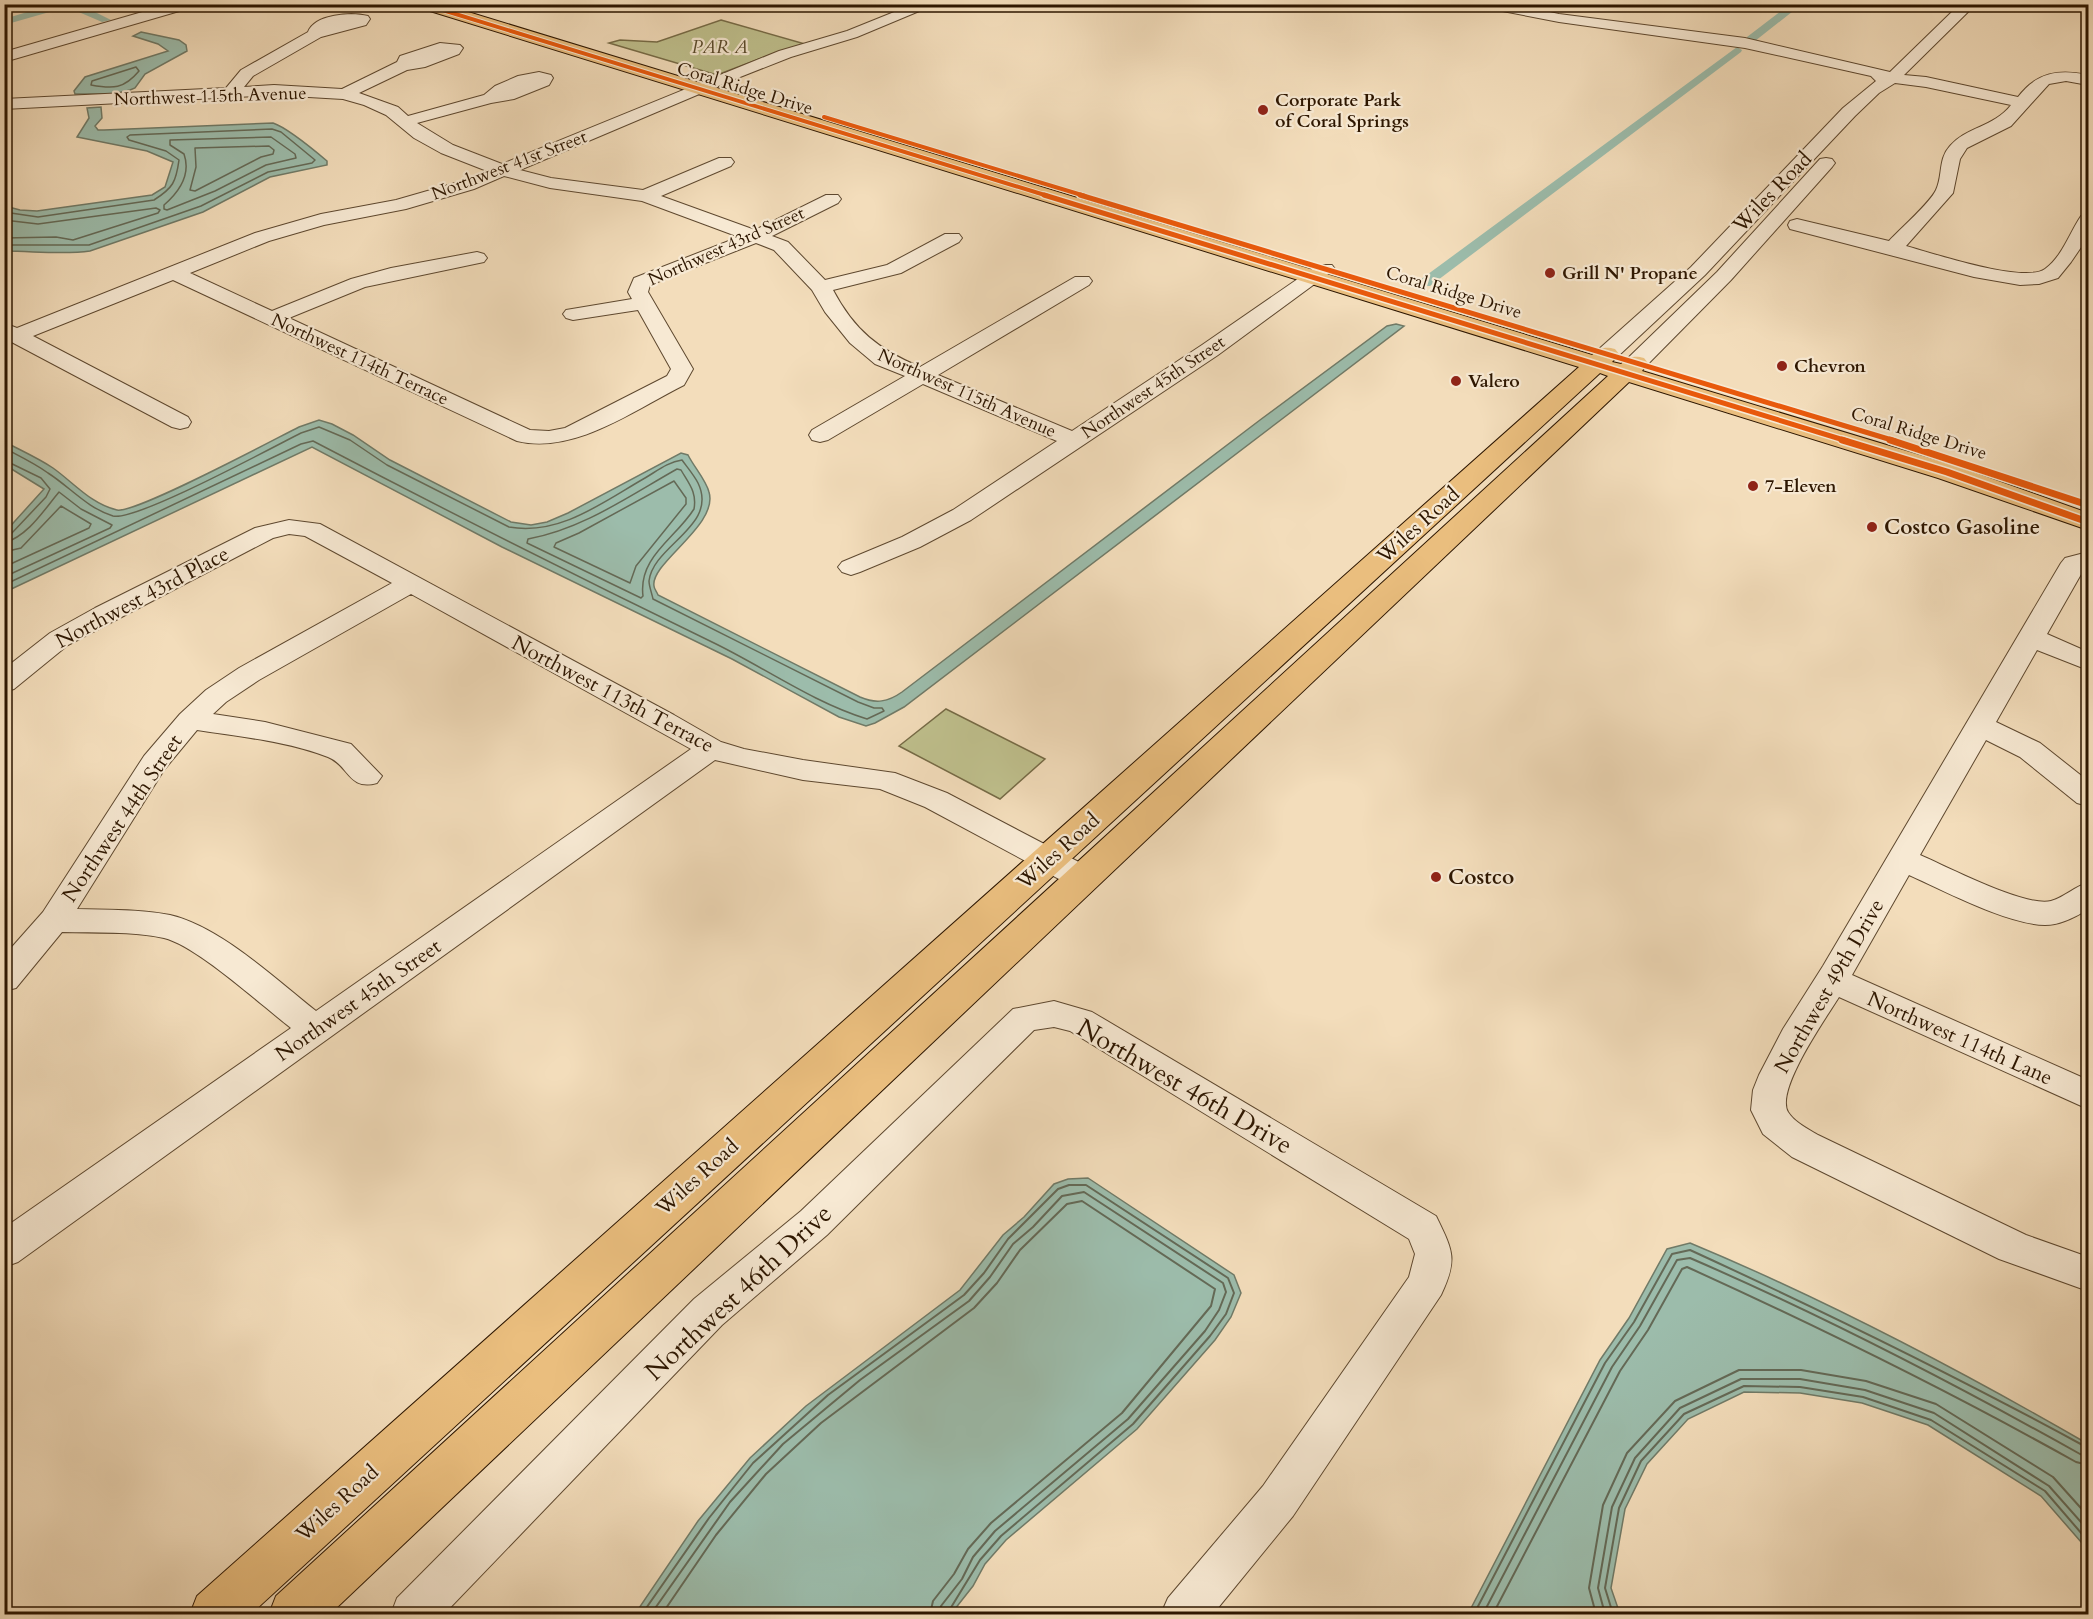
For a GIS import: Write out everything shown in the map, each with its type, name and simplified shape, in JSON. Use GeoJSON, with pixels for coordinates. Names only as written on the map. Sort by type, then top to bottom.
{"type":"FeatureCollection","features":[{"type":"Feature","properties":{"kind":"main road","name":"Coral Ridge Drive"},"geometry":{"type":"LineString","coordinates":[[423,4],[705,86],[1630,368],[1947,472],[2088,522]]}},
{"type":"Feature","properties":{"kind":"main road","name":"Coral Ridge Drive"},"geometry":{"type":"LineString","coordinates":[[453,4],[705,86]]}},
{"type":"Feature","properties":{"kind":"main road","name":"Wiles Road"},"geometry":{"type":"LineString","coordinates":[[294,1614],[1066,869],[1601,359]]}},
{"type":"Feature","properties":{"kind":"main road","name":"Coral Ridge Drive"},"geometry":{"type":"LineString","coordinates":[[1630,368],[1937,454],[2088,505]]}},
{"type":"Feature","properties":{"kind":"main road","name":"Wiles Road"},"geometry":{"type":"LineString","coordinates":[[215,1614],[1066,869],[1630,368]]}},
{"type":"Feature","properties":{"kind":"street"},"geometry":{"type":"LineString","coordinates":[[4,57],[188,4]]}},
{"type":"Feature","properties":{"kind":"street","name":"Northwest 41st Street"},"geometry":{"type":"LineString","coordinates":[[10,332],[280,231],[321,220],[399,205],[468,185],[785,54],[852,34],[929,4]]}},
{"type":"Feature","properties":{"kind":"street"},"geometry":{"type":"LineString","coordinates":[[1487,4],[1559,18],[1705,36],[1889,86],[1917,87],[2019,107]]}},
{"type":"Feature","properties":{"kind":"street","name":"Wiles Road"},"geometry":{"type":"LineString","coordinates":[[1630,368],[1724,276],[1777,220],[1889,86],[1969,4]]}},
{"type":"Feature","properties":{"kind":"street"},"geometry":{"type":"LineString","coordinates":[[4,45],[70,27],[78,26],[94,32]]}},
{"type":"Feature","properties":{"kind":"street"},"geometry":{"type":"LineString","coordinates":[[231,92],[247,73],[316,34]]}},
{"type":"Feature","properties":{"kind":"street"},"geometry":{"type":"LineString","coordinates":[[344,94],[404,65]]}},
{"type":"Feature","properties":{"kind":"street"},"geometry":{"type":"LineString","coordinates":[[1893,248],[1944,193],[1948,183],[1951,158],[1957,148],[1970,139],[1993,129],[2019,107],[2042,81],[2067,77],[2088,80]]}},
{"type":"Feature","properties":{"kind":"street"},"geometry":{"type":"LineString","coordinates":[[1889,86],[1926,82],[2019,107]]}},
{"type":"Feature","properties":{"kind":"street","name":"Wiles Road"},"geometry":{"type":"LineString","coordinates":[[1601,359],[1698,271],[1849,112],[1873,90],[1889,86]]}},
{"type":"Feature","properties":{"kind":"street","name":"Northwest 115th Avenue"},"geometry":{"type":"LineString","coordinates":[[7,113],[28,104],[274,90],[344,94],[370,101],[407,121],[420,134],[447,149],[501,170],[550,183],[645,196],[781,246],[821,287],[832,308],[857,339],[883,359],[1073,440]]}},
{"type":"Feature","properties":{"kind":"street"},"geometry":{"type":"LineString","coordinates":[[407,121],[490,98]]}},
{"type":"Feature","properties":{"kind":"street"},"geometry":{"type":"LineString","coordinates":[[1972,99],[1996,99]]}},
{"type":"Feature","properties":{"kind":"street"},"geometry":{"type":"LineString","coordinates":[[645,196],[725,162]]}},
{"type":"Feature","properties":{"kind":"street","name":"Northwest 43rd Street"},"geometry":{"type":"LineString","coordinates":[[549,438],[571,434],[676,380],[682,369],[638,292],[641,282],[758,236],[832,199]]}},
{"type":"Feature","properties":{"kind":"street"},"geometry":{"type":"LineString","coordinates":[[1797,225],[1996,276],[2036,279],[2051,274],[2087,225],[2088,220]]}},
{"type":"Feature","properties":{"kind":"street"},"geometry":{"type":"LineString","coordinates":[[821,287],[894,269],[952,238]]}},
{"type":"Feature","properties":{"kind":"street"},"geometry":{"type":"LineString","coordinates":[[272,318],[358,283],[391,274],[477,258]]}},
{"type":"Feature","properties":{"kind":"street","name":"Northwest 114th Terrace"},"geometry":{"type":"LineString","coordinates":[[173,272],[525,436],[549,438]]}},
{"type":"Feature","properties":{"kind":"street","name":"Northwest 45th Street"},"geometry":{"type":"LineString","coordinates":[[851,567],[911,542],[962,514],[1210,350],[1319,273]]}},
{"type":"Feature","properties":{"kind":"street"},"geometry":{"type":"LineString","coordinates":[[820,435],[1082,281]]}},
{"type":"Feature","properties":{"kind":"street","name":"Northwest 43rd Street"},"geometry":{"type":"LineString","coordinates":[[573,314],[644,303]]}},
{"type":"Feature","properties":{"kind":"street"},"geometry":{"type":"LineString","coordinates":[[10,332],[180,422]]}},
{"type":"Feature","properties":{"kind":"street","name":"Northwest 113th Terrace"},"geometry":{"type":"LineString","coordinates":[[289,527],[311,529],[664,721],[711,749],[742,758],[803,770],[885,780],[936,800],[1066,869]]}},
{"type":"Feature","properties":{"kind":"street","name":"Northwest 43rd Place"},"geometry":{"type":"LineString","coordinates":[[4,683],[59,639],[104,614],[264,532],[289,527]]}},
{"type":"Feature","properties":{"kind":"street","name":"Northwest 49th Drive"},"geometry":{"type":"LineString","coordinates":[[2088,560],[2074,563],[1978,725],[1772,1084],[1768,1105],[1779,1128],[1805,1146],[2013,1247],[2088,1274]]}},
{"type":"Feature","properties":{"kind":"street","name":"Northwest 44th Street"},"geometry":{"type":"LineString","coordinates":[[4,979],[54,920],[154,763],[190,720],[216,696],[249,674],[410,584]]}},
{"type":"Feature","properties":{"kind":"street"},"geometry":{"type":"LineString","coordinates":[[2031,637],[2088,662]]}},
{"type":"Feature","properties":{"kind":"street"},"geometry":{"type":"LineString","coordinates":[[190,720],[265,731],[341,751],[367,776]]}},
{"type":"Feature","properties":{"kind":"street"},"geometry":{"type":"LineString","coordinates":[[1978,725],[2030,750],[2088,796]]}},
{"type":"Feature","properties":{"kind":"street","name":"Northwest 45th Street"},"geometry":{"type":"LineString","coordinates":[[4,1250],[711,749]]}},
{"type":"Feature","properties":{"kind":"street"},"geometry":{"type":"LineString","coordinates":[[1902,859],[2013,907],[2044,914],[2064,909],[2088,894]]}},
{"type":"Feature","properties":{"kind":"street"},"geometry":{"type":"LineString","coordinates":[[54,920],[130,922],[169,927],[199,939],[316,1029]]}},
{"type":"Feature","properties":{"kind":"street","name":"Northwest 114th Lane"},"geometry":{"type":"LineString","coordinates":[[1832,981],[2088,1095]]}},
{"type":"Feature","properties":{"kind":"street","name":"Northwest 46th Drive"},"geometry":{"type":"LineString","coordinates":[[412,1614],[708,1312],[814,1223],[1025,1018],[1054,1014],[1080,1021],[1423,1228],[1434,1254],[1427,1283],[1278,1501],[1184,1614]]}},
{"type":"Feature","properties":{"kind":"green space","name":"PAR A"},"geometry":{"type":"Polygon","coordinates":[[[721,20],[805,44],[717,75],[609,43],[620,40],[657,42],[721,20]]]}},
{"type":"Feature","properties":{"kind":"green space"},"geometry":{"type":"Polygon","coordinates":[[[946,709],[1045,759],[1000,799],[899,746],[946,709]]]}},
{"type":"Feature","properties":{"kind":"water"},"geometry":{"type":"Polygon","coordinates":[[[141,32],[179,40],[186,45],[187,51],[145,74],[135,88],[130,90],[113,94],[75,94],[74,91],[85,77],[168,51],[158,44],[133,36],[141,32]]]}},
{"type":"Feature","properties":{"kind":"water"},"geometry":{"type":"Polygon","coordinates":[[[101,107],[102,118],[95,126],[98,130],[273,123],[308,145],[327,161],[327,165],[270,177],[203,212],[90,251],[59,253],[5,251],[5,206],[37,211],[152,195],[165,187],[173,162],[147,151],[77,137],[89,118],[87,108],[101,107]]]}},
{"type":"Feature","properties":{"kind":"water"},"geometry":{"type":"Polygon","coordinates":[[[1396,324],[1404,326],[904,707],[866,726],[839,717],[732,659],[502,547],[312,447],[5,592],[5,532],[44,489],[5,465],[5,442],[53,468],[99,503],[117,510],[149,501],[176,489],[299,427],[319,420],[353,435],[390,460],[511,522],[531,525],[547,522],[568,513],[681,453],[688,455],[705,483],[709,492],[709,505],[695,530],[662,566],[654,587],[658,595],[860,697],[871,701],[882,701],[902,692],[1260,420],[1387,326],[1396,324]]]}},
{"type":"Feature","properties":{"kind":"water"},"geometry":{"type":"Polygon","coordinates":[[[1088,1178],[1234,1275],[1241,1293],[1231,1317],[1215,1340],[1137,1429],[1006,1540],[985,1564],[973,1586],[951,1614],[635,1614],[698,1521],[750,1458],[806,1406],[960,1290],[1003,1235],[1024,1217],[1054,1184],[1068,1179],[1088,1178]]]}},
{"type":"Feature","properties":{"kind":"water"},"geometry":{"type":"Polygon","coordinates":[[[1690,1243],[1792,1288],[1892,1337],[2088,1444],[2088,1550],[2041,1496],[1928,1425],[1862,1403],[1800,1393],[1744,1392],[1688,1419],[1647,1464],[1625,1509],[1611,1588],[1620,1614],[1468,1614],[1600,1360],[1629,1318],[1667,1249],[1690,1243]]]}},
{"type":"Feature","properties":{"kind":"waterway"},"geometry":{"type":"LineString","coordinates":[[4,22],[67,4]]}},
{"type":"Feature","properties":{"kind":"waterway"},"geometry":{"type":"LineString","coordinates":[[69,4],[106,20]]}},
{"type":"Feature","properties":{"kind":"waterway"},"geometry":{"type":"LineString","coordinates":[[1751,39],[1797,4]]}},
{"type":"Feature","properties":{"kind":"waterway"},"geometry":{"type":"LineString","coordinates":[[1425,283],[1737,50]]}},
{"type":"Feature","properties":{"kind":"cycle path"},"geometry":{"type":"LineString","coordinates":[[423,4],[1947,472],[2088,522]]}},
{"type":"Feature","properties":{"kind":"cycle path"},"geometry":{"type":"LineString","coordinates":[[824,117],[1937,454],[2088,505]]}},
{"type":"Feature","properties":{"kind":"place","name":"Corporate Park of Coral Springs"},"geometry":{"type":"Point","coordinates":[1263,110]}},
{"type":"Feature","properties":{"kind":"place","name":"Grill N' Propane"},"geometry":{"type":"Point","coordinates":[1550,273]}},
{"type":"Feature","properties":{"kind":"place","name":"Chevron"},"geometry":{"type":"Point","coordinates":[1782,366]}},
{"type":"Feature","properties":{"kind":"place","name":"Valero"},"geometry":{"type":"Point","coordinates":[1456,381]}},
{"type":"Feature","properties":{"kind":"place","name":"7-Eleven"},"geometry":{"type":"Point","coordinates":[1753,486]}},
{"type":"Feature","properties":{"kind":"place","name":"Costco Gasoline"},"geometry":{"type":"Point","coordinates":[1872,527]}},
{"type":"Feature","properties":{"kind":"place","name":"Costco"},"geometry":{"type":"Point","coordinates":[1436,877]}}]}
